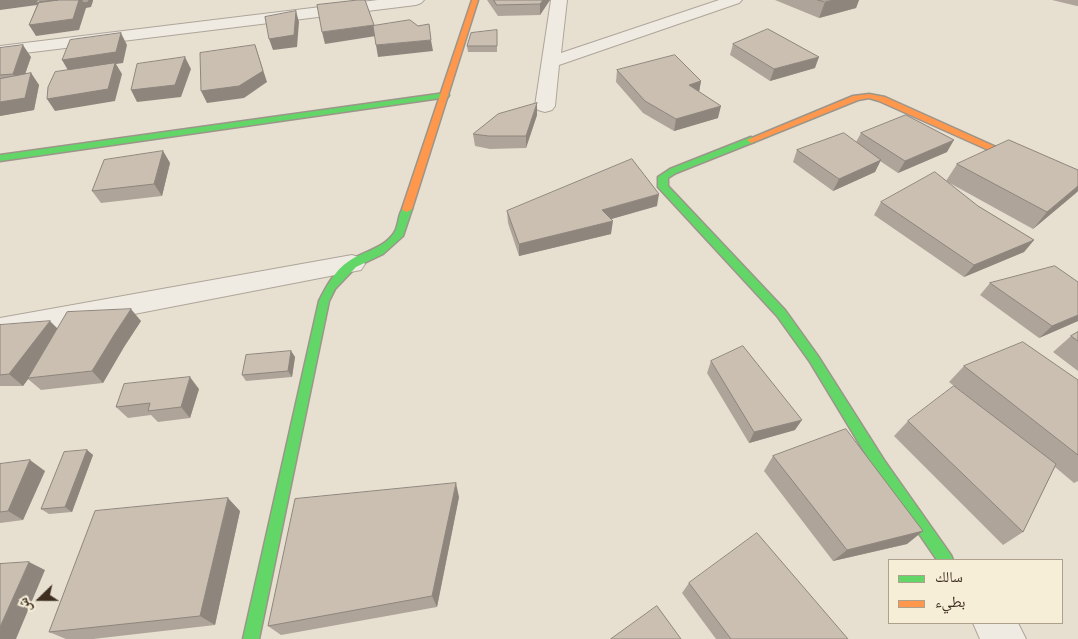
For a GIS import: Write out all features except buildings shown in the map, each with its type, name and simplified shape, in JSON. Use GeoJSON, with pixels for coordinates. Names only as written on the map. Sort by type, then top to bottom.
{"type":"FeatureCollection","features":[{"type":"Feature","properties":{"kind":"street"},"geometry":{"type":"LineString","coordinates":[[0,51],[416,0]]}},
{"type":"Feature","properties":{"kind":"street"},"geometry":{"type":"LineString","coordinates":[[0,329],[352,264],[379,252],[399,234],[476,0]]}},
{"type":"Feature","properties":{"kind":"street"},"geometry":{"type":"LineString","coordinates":[[545,106],[559,0]]}},
{"type":"Feature","properties":{"kind":"street"},"geometry":{"type":"LineString","coordinates":[[551,62],[734,0]]}},
{"type":"Feature","properties":{"kind":"street"},"geometry":{"type":"LineString","coordinates":[[0,158],[445,95]]}},
{"type":"Feature","properties":{"kind":"street"},"geometry":{"type":"LineString","coordinates":[[945,559],[878,464],[814,359],[780,313],[746,274],[670,197],[663,187],[663,177],[673,171],[856,98],[869,96],[882,99],[1078,187]]}},
{"type":"Feature","properties":{"kind":"street"},"geometry":{"type":"LineString","coordinates":[[251,639],[324,301],[331,287],[352,264]]}},
{"type":"Feature","properties":{"kind":"street"},"geometry":{"type":"LineString","coordinates":[[993,624],[1006,639]]}},
{"type":"Feature","properties":{"kind":"traffic: fast"},"geometry":{"type":"LineString","coordinates":[[0,158],[445,95]]}},
{"type":"Feature","properties":{"kind":"traffic: fast"},"geometry":{"type":"LineString","coordinates":[[751,140],[673,171],[663,177],[663,187],[781,313],[814,359],[879,464],[945,559]]}},
{"type":"Feature","properties":{"kind":"traffic: fast"},"geometry":{"type":"LineString","coordinates":[[251,639],[324,301],[331,287],[352,264],[379,252],[399,234],[407,209]]}},
{"type":"Feature","properties":{"kind":"traffic: slow"},"geometry":{"type":"LineString","coordinates":[[407,209],[475,0]]}},
{"type":"Feature","properties":{"kind":"traffic: slow"},"geometry":{"type":"LineString","coordinates":[[751,140],[856,98],[869,96],[882,99],[1078,187]]}}]}
